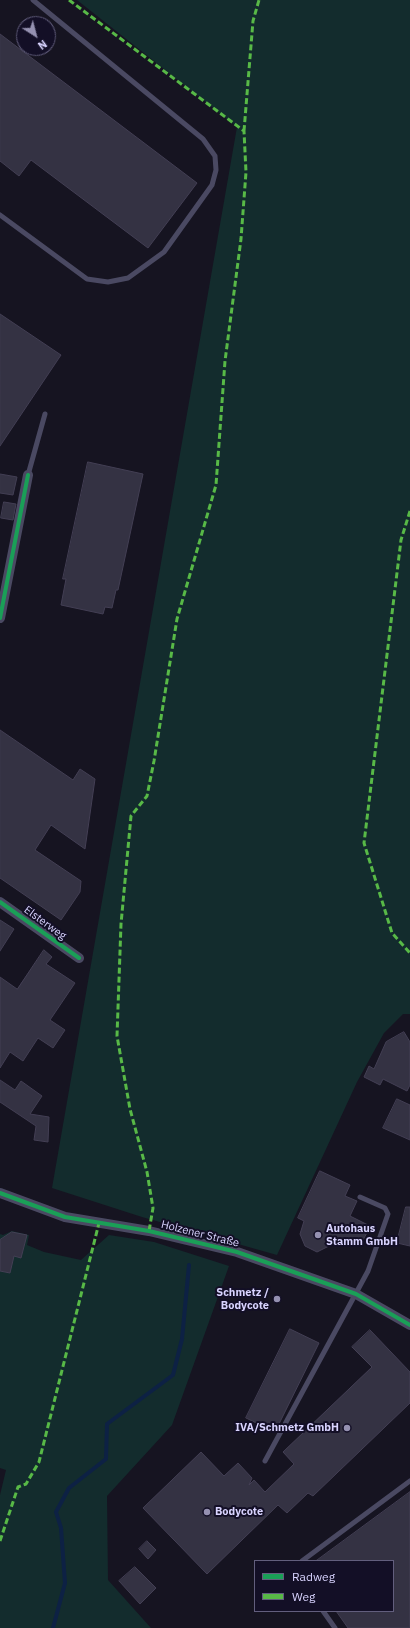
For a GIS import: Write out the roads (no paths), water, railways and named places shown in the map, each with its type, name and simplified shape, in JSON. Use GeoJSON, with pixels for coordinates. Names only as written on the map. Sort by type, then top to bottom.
{"type":"FeatureCollection","features":[{"type":"Feature","properties":{"kind":"street"},"geometry":{"type":"LineString","coordinates":[[0,615],[28,475]]}},
{"type":"Feature","properties":{"kind":"street","name":"Elsterweg"},"geometry":{"type":"LineString","coordinates":[[0,902],[79,958]]}},
{"type":"Feature","properties":{"kind":"street","name":"Holzener Straße"},"geometry":{"type":"LineString","coordinates":[[0,1193],[65,1217],[149,1231],[237,1252],[356,1294],[410,1325]]}},
{"type":"Feature","properties":{"kind":"lane"},"geometry":{"type":"LineString","coordinates":[[0,215],[87,279],[108,282],[128,278],[164,252],[212,185],[216,170],[215,156],[203,140],[33,0]]}},
{"type":"Feature","properties":{"kind":"lane"},"geometry":{"type":"LineString","coordinates":[[28,475],[45,414]]}},
{"type":"Feature","properties":{"kind":"lane"},"geometry":{"type":"LineString","coordinates":[[266,1461],[368,1271],[388,1214],[385,1208],[360,1197]]}},
{"type":"Feature","properties":{"kind":"lane"},"geometry":{"type":"LineString","coordinates":[[303,1560],[410,1481]]}},
{"type":"Feature","properties":{"kind":"lane"},"geometry":{"type":"LineString","coordinates":[[324,1612],[335,1628]]}},
{"type":"Feature","properties":{"kind":"waterway"},"geometry":{"type":"LineString","coordinates":[[53,1628],[65,1583],[61,1528],[56,1512],[69,1488],[106,1459],[107,1424],[173,1375],[182,1339],[189,1265]]}},
{"type":"Feature","properties":{"kind":"place","name":"Autohaus Stamm GmbH"},"geometry":{"type":"Point","coordinates":[318,1235]}},
{"type":"Feature","properties":{"kind":"place","name":"Schmetz / Bodycote"},"geometry":{"type":"Point","coordinates":[277,1299]}},
{"type":"Feature","properties":{"kind":"place","name":"IVA/Schmetz GmbH"},"geometry":{"type":"Point","coordinates":[347,1428]}},
{"type":"Feature","properties":{"kind":"place","name":"Bodycote"},"geometry":{"type":"Point","coordinates":[207,1512]}}]}
